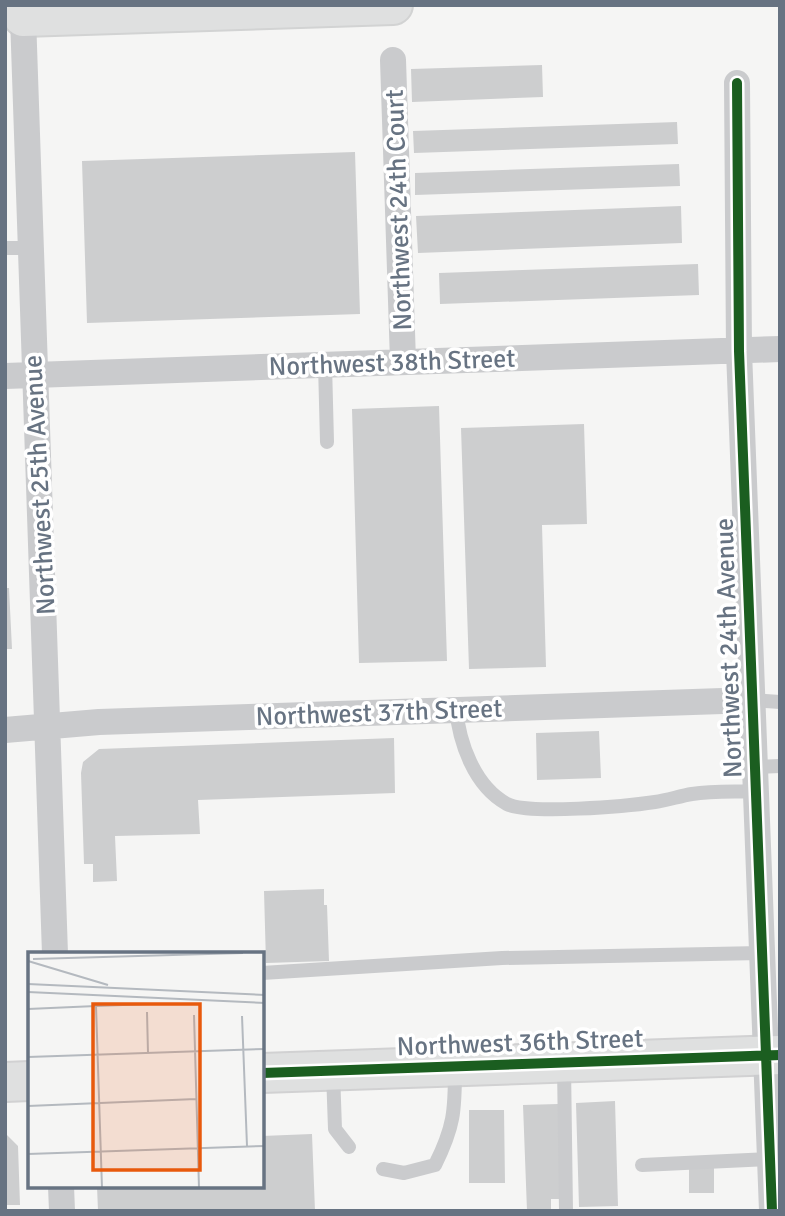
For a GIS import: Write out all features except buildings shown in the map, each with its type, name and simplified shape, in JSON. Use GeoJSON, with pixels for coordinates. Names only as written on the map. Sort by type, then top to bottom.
{"type":"FeatureCollection","features":[{"type":"Feature","properties":{"kind":"main road"},"geometry":{"type":"LineString","coordinates":[[14,18],[393,5]]}},
{"type":"Feature","properties":{"kind":"main road","name":"Northwest 36th Street"},"geometry":{"type":"LineString","coordinates":[[264,1073],[773,1056]]}},
{"type":"Feature","properties":{"kind":"main road"},"geometry":{"type":"LineString","coordinates":[[5,1082],[28,1081]]}},
{"type":"Feature","properties":{"kind":"street","name":"Northwest 25th Avenue"},"geometry":{"type":"LineString","coordinates":[[14,18],[18,248],[33,375],[49,726],[55,952]]}},
{"type":"Feature","properties":{"kind":"street","name":"Northwest 24th Court"},"geometry":{"type":"LineString","coordinates":[[393,60],[403,361]]}},
{"type":"Feature","properties":{"kind":"street","name":"Northwest 24th Avenue"},"geometry":{"type":"LineString","coordinates":[[737,83],[739,351],[752,700],[764,775],[761,953],[773,1056],[770,1159],[772,1211]]}},
{"type":"Feature","properties":{"kind":"street","name":"Northwest 38th Street"},"geometry":{"type":"LineString","coordinates":[[5,376],[780,349]]}},
{"type":"Feature","properties":{"kind":"street","name":"Northwest 37th Street"},"geometry":{"type":"LineString","coordinates":[[5,730],[456,708],[752,700]]}},
{"type":"Feature","properties":{"kind":"street"},"geometry":{"type":"LineString","coordinates":[[61,1188],[62,1211]]}},
{"type":"Feature","properties":{"kind":"lane"},"geometry":{"type":"LineString","coordinates":[[325,364],[327,442]]}},
{"type":"Feature","properties":{"kind":"lane"},"geometry":{"type":"LineString","coordinates":[[752,700],[780,702]]}},
{"type":"Feature","properties":{"kind":"lane"},"geometry":{"type":"LineString","coordinates":[[456,708],[458,738],[464,751],[490,789],[507,804],[533,808],[626,805],[692,794],[764,775]]}},
{"type":"Feature","properties":{"kind":"lane"},"geometry":{"type":"LineString","coordinates":[[264,974],[502,958],[761,953]]}},
{"type":"Feature","properties":{"kind":"lane"},"geometry":{"type":"LineString","coordinates":[[564,1063],[566,1211]]}},
{"type":"Feature","properties":{"kind":"lane"},"geometry":{"type":"LineString","coordinates":[[383,1169],[404,1173],[435,1165],[451,1133],[455,1108],[455,1067]]}},
{"type":"Feature","properties":{"kind":"lane"},"geometry":{"type":"LineString","coordinates":[[333,1070],[335,1129],[349,1147]]}},
{"type":"Feature","properties":{"kind":"lane"},"geometry":{"type":"LineString","coordinates":[[642,1165],[770,1159]]}},
{"type":"Feature","properties":{"kind":"cycle path"},"geometry":{"type":"LineString","coordinates":[[737,83],[739,351],[772,1211]]}},
{"type":"Feature","properties":{"kind":"cycle path"},"geometry":{"type":"LineString","coordinates":[[264,1073],[780,1055]]}}]}
